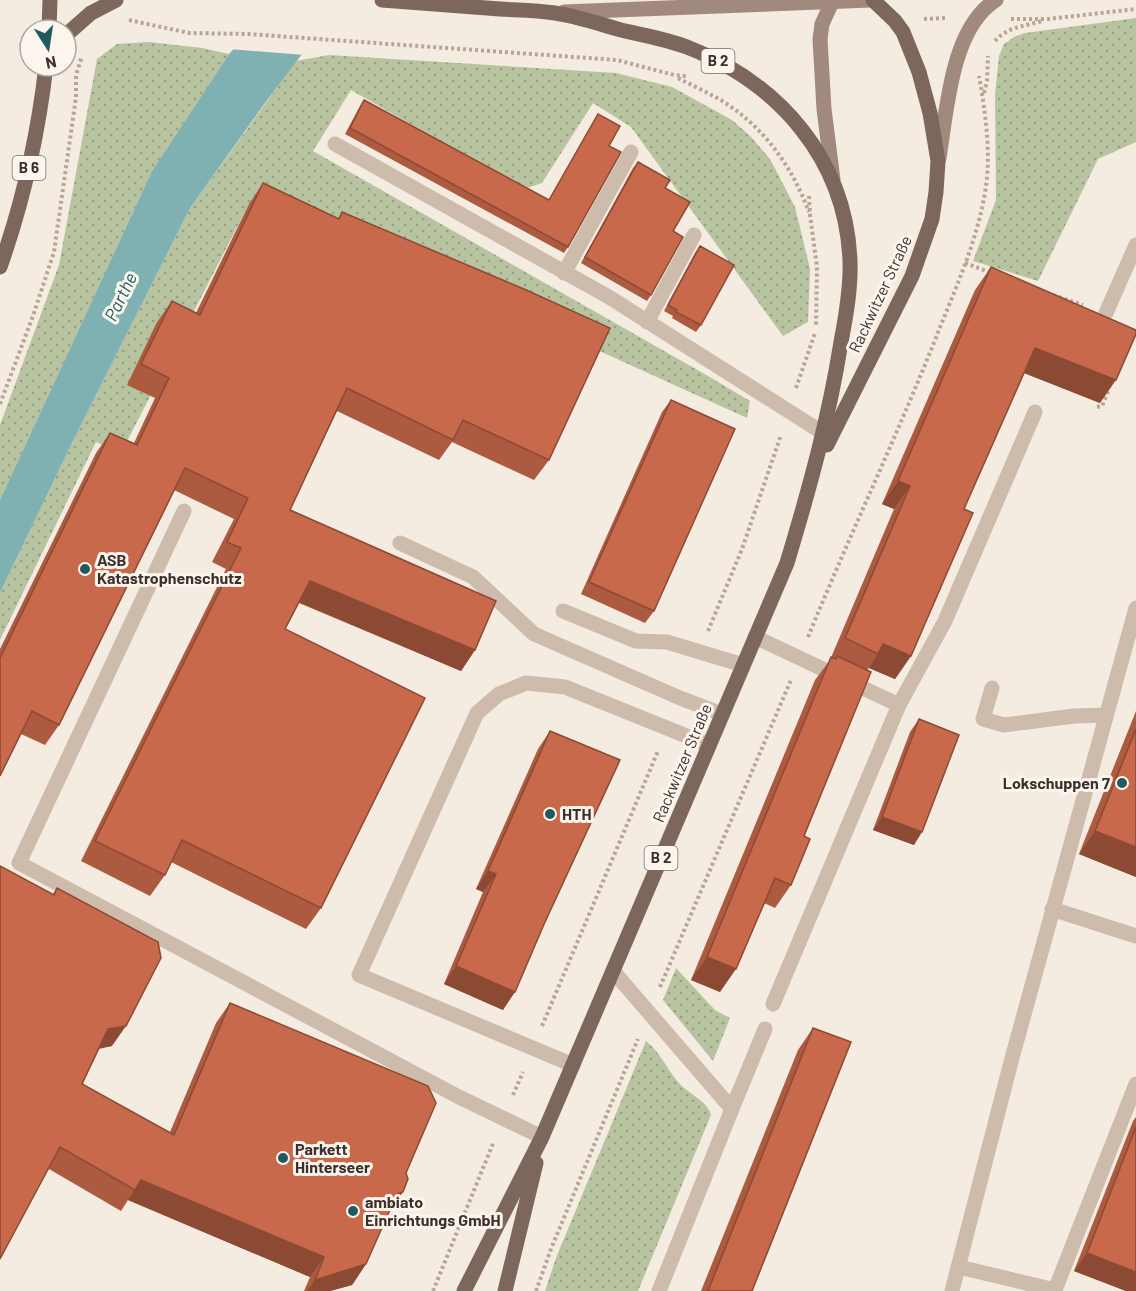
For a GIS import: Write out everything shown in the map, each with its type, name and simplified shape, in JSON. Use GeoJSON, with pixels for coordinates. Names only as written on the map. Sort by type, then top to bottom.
{"type":"FeatureCollection","features":[{"type":"Feature","properties":{"kind":"main road"},"geometry":{"type":"LineString","coordinates":[[50,18],[51,0]]}},
{"type":"Feature","properties":{"kind":"main road"},"geometry":{"type":"LineString","coordinates":[[78,24],[91,13],[116,0]]}},
{"type":"Feature","properties":{"kind":"main road","name":"B 2"},"geometry":{"type":"LineString","coordinates":[[382,0],[555,13]]}},
{"type":"Feature","properties":{"kind":"main road"},"geometry":{"type":"LineString","coordinates":[[555,13],[872,0]]}},
{"type":"Feature","properties":{"kind":"main road","name":"Rackwitzer Straße"},"geometry":{"type":"LineString","coordinates":[[816,465],[916,266],[932,219],[938,161],[930,113],[909,46],[895,21],[872,0]]}},
{"type":"Feature","properties":{"kind":"main road"},"geometry":{"type":"LineString","coordinates":[[938,161],[952,78],[963,43],[976,17],[996,0]]}},
{"type":"Feature","properties":{"kind":"main road"},"geometry":{"type":"LineString","coordinates":[[832,1],[822,24],[820,39],[824,109],[833,181]]}},
{"type":"Feature","properties":{"kind":"main road","name":"Rackwitzer Straße"},"geometry":{"type":"LineString","coordinates":[[464,1291],[542,1137],[786,563],[816,465],[849,293],[848,236],[833,181],[808,136],[791,115],[741,73],[684,46],[555,13]]}},
{"type":"Feature","properties":{"kind":"main road","name":"B 6"},"geometry":{"type":"LineString","coordinates":[[0,267],[12,234],[27,174],[41,112],[45,78]]}},
{"type":"Feature","properties":{"kind":"main road","name":"Rackwitzer Straße"},"geometry":{"type":"LineString","coordinates":[[505,1291],[542,1137]]}},
{"type":"Feature","properties":{"kind":"lane"},"geometry":{"type":"LineString","coordinates":[[336,144],[609,297],[823,433]]}},
{"type":"Feature","properties":{"kind":"lane"},"geometry":{"type":"LineString","coordinates":[[564,273],[631,152]]}},
{"type":"Feature","properties":{"kind":"lane"},"geometry":{"type":"LineString","coordinates":[[647,322],[694,235]]}},
{"type":"Feature","properties":{"kind":"lane"},"geometry":{"type":"LineString","coordinates":[[1106,313],[1136,245]]}},
{"type":"Feature","properties":{"kind":"lane"},"geometry":{"type":"LineString","coordinates":[[773,1004],[899,705],[945,621],[1035,412]]}},
{"type":"Feature","properties":{"kind":"lane"},"geometry":{"type":"LineString","coordinates":[[184,511],[19,863],[503,1119],[542,1137]]}},
{"type":"Feature","properties":{"kind":"lane"},"geometry":{"type":"LineString","coordinates":[[400,543],[472,578],[534,634],[722,714]]}},
{"type":"Feature","properties":{"kind":"lane"},"geometry":{"type":"LineString","coordinates":[[952,1291],[1052,909],[1136,608]]}},
{"type":"Feature","properties":{"kind":"lane"},"geometry":{"type":"LineString","coordinates":[[563,611],[636,641],[667,642],[743,665]]}},
{"type":"Feature","properties":{"kind":"lane"},"geometry":{"type":"LineString","coordinates":[[755,637],[899,705]]}},
{"type":"Feature","properties":{"kind":"lane"},"geometry":{"type":"LineString","coordinates":[[573,1065],[359,975],[477,713],[500,694],[526,683],[565,687],[709,746]]}},
{"type":"Feature","properties":{"kind":"lane"},"geometry":{"type":"LineString","coordinates":[[992,688],[983,719],[1004,725],[1074,716],[1106,715]]}},
{"type":"Feature","properties":{"kind":"lane"},"geometry":{"type":"LineString","coordinates":[[1052,909],[1136,936]]}},
{"type":"Feature","properties":{"kind":"lane"},"geometry":{"type":"LineString","coordinates":[[614,970],[732,1109]]}},
{"type":"Feature","properties":{"kind":"lane"},"geometry":{"type":"LineString","coordinates":[[659,1291],[765,1029]]}},
{"type":"Feature","properties":{"kind":"lane"},"geometry":{"type":"LineString","coordinates":[[958,1267],[1056,1290],[1136,1084]]}},
{"type":"Feature","properties":{"kind":"path"},"geometry":{"type":"LineString","coordinates":[[536,1291],[551,1249],[650,1011],[924,368],[965,263],[984,198],[988,164],[983,96],[987,81],[987,58],[1000,35],[1012,29],[1048,19],[1136,9]]}},
{"type":"Feature","properties":{"kind":"path"},"geometry":{"type":"LineString","coordinates":[[189,33],[226,33],[617,60],[674,75],[729,105],[773,146],[799,185],[810,215],[818,267],[816,328],[742,549],[699,652]]}},
{"type":"Feature","properties":{"kind":"path"},"geometry":{"type":"LineString","coordinates":[[0,404],[54,252],[76,97]]}},
{"type":"Feature","properties":{"kind":"path"},"geometry":{"type":"LineString","coordinates":[[965,263],[998,276]]}},
{"type":"Feature","properties":{"kind":"path"},"geometry":{"type":"LineString","coordinates":[[1052,294],[1106,313]]}},
{"type":"Feature","properties":{"kind":"path"},"geometry":{"type":"LineString","coordinates":[[1097,407],[1102,406],[1110,387]]}},
{"type":"Feature","properties":{"kind":"path"},"geometry":{"type":"LineString","coordinates":[[433,1291],[532,1048],[667,728]]}},
{"type":"Feature","properties":{"kind":"green space"},"geometry":{"type":"Polygon","coordinates":[[[1136,18],[1136,142],[1098,159],[1038,281],[973,261],[996,200],[995,94],[999,56],[1004,44],[1025,33],[1136,18]]]}},
{"type":"Feature","properties":{"kind":"green space"},"geometry":{"type":"Polygon","coordinates":[[[149,42],[202,48],[229,54],[152,171],[0,500],[0,425],[59,265],[97,59],[117,44],[149,42]]]}},
{"type":"Feature","properties":{"kind":"green space"},"geometry":{"type":"Polygon","coordinates":[[[329,55],[616,73],[672,87],[732,120],[770,159],[795,207],[810,269],[808,322],[783,336],[631,127],[593,103],[542,183],[524,189],[351,90],[313,151],[750,401],[747,418],[509,310],[249,204],[121,453],[96,442],[0,640],[0,593],[71,445],[190,208],[296,61],[329,55]]]}},
{"type":"Feature","properties":{"kind":"green space"},"geometry":{"type":"Polygon","coordinates":[[[676,968],[715,1010],[730,1018],[713,1061],[663,1000],[676,968]]]}},
{"type":"Feature","properties":{"kind":"green space"},"geometry":{"type":"Polygon","coordinates":[[[646,1041],[678,1082],[706,1105],[711,1115],[638,1291],[545,1291],[556,1258],[646,1041]]]}},
{"type":"Feature","properties":{"kind":"water","name":"Parthe"},"geometry":{"type":"Polygon","coordinates":[[[343,0],[265,103],[190,208],[71,445],[0,593],[0,500],[152,171],[229,54],[248,34],[343,0]]]}},
{"type":"Feature","properties":{"kind":"pier"},"geometry":{"type":"Polygon","coordinates":[[[273,0],[346,0],[305,55],[229,49],[273,0]]]}},
{"type":"Feature","properties":{"kind":"building"},"geometry":{"type":"Polygon","coordinates":[[[364,100],[549,200],[598,114],[620,126],[609,146],[621,152],[568,247],[350,128],[364,100]]]}},
{"type":"Feature","properties":{"kind":"building"},"geometry":{"type":"Polygon","coordinates":[[[638,162],[670,180],[665,188],[690,202],[673,231],[683,237],[651,295],[585,257],[638,162]]]}},
{"type":"Feature","properties":{"kind":"building"},"geometry":{"type":"Polygon","coordinates":[[[263,183],[339,219],[342,212],[610,328],[549,460],[463,420],[453,440],[347,388],[290,510],[496,601],[475,650],[310,581],[285,629],[425,698],[321,908],[182,840],[165,875],[95,841],[241,548],[227,542],[248,498],[185,468],[59,725],[32,711],[0,776],[0,658],[110,433],[137,445],[169,378],[141,364],[172,301],[200,315],[263,183]]]}},
{"type":"Feature","properties":{"kind":"building"},"geometry":{"type":"Polygon","coordinates":[[[700,246],[734,265],[701,325],[676,312],[677,310],[668,305],[700,246]]]}},
{"type":"Feature","properties":{"kind":"building"},"geometry":{"type":"Polygon","coordinates":[[[991,267],[1136,330],[1136,334],[1116,380],[1035,348],[964,509],[973,513],[911,656],[883,644],[878,654],[845,638],[910,486],[898,481],[991,267]]]}},
{"type":"Feature","properties":{"kind":"building"},"geometry":{"type":"Polygon","coordinates":[[[671,400],[735,429],[654,611],[589,582],[671,400]]]}},
{"type":"Feature","properties":{"kind":"building"},"geometry":{"type":"Polygon","coordinates":[[[837,656],[871,672],[804,836],[810,839],[791,885],[775,878],[736,969],[707,957],[831,657],[836,659],[837,656]]]}},
{"type":"Feature","properties":{"kind":"building"},"geometry":{"type":"Polygon","coordinates":[[[919,719],[959,735],[922,832],[882,817],[919,719]]]}},
{"type":"Feature","properties":{"kind":"building"},"geometry":{"type":"Polygon","coordinates":[[[1136,729],[1136,847],[1095,831],[1136,729]]]}},
{"type":"Feature","properties":{"kind":"building"},"geometry":{"type":"Polygon","coordinates":[[[550,731],[620,760],[515,992],[456,966],[496,874],[488,871],[550,731]]]}},
{"type":"Feature","properties":{"kind":"building"},"geometry":{"type":"Polygon","coordinates":[[[0,866],[54,895],[57,888],[158,942],[161,958],[126,1026],[108,1029],[82,1084],[174,1135],[230,1003],[428,1086],[436,1103],[406,1173],[408,1179],[403,1192],[397,1194],[366,1264],[315,1280],[324,1257],[141,1180],[135,1190],[60,1147],[0,1259],[0,866]]]}},
{"type":"Feature","properties":{"kind":"building"},"geometry":{"type":"Polygon","coordinates":[[[813,1028],[851,1042],[752,1291],[708,1291],[813,1028]]]}},
{"type":"Feature","properties":{"kind":"building"},"geometry":{"type":"Polygon","coordinates":[[[1136,1127],[1136,1272],[1087,1253],[1136,1127]]]}},
{"type":"Feature","properties":{"kind":"place","name":"ASB Katastrophenschutz"},"geometry":{"type":"Point","coordinates":[85,569]}},
{"type":"Feature","properties":{"kind":"place","name":"Lokschuppen 7"},"geometry":{"type":"Point","coordinates":[1122,783]}},
{"type":"Feature","properties":{"kind":"place","name":"HTH"},"geometry":{"type":"Point","coordinates":[550,814]}},
{"type":"Feature","properties":{"kind":"place","name":"Parkett Hinterseer"},"geometry":{"type":"Point","coordinates":[283,1158]}},
{"type":"Feature","properties":{"kind":"place","name":"ambiato Einrichtungs GmbH"},"geometry":{"type":"Point","coordinates":[353,1211]}}]}
